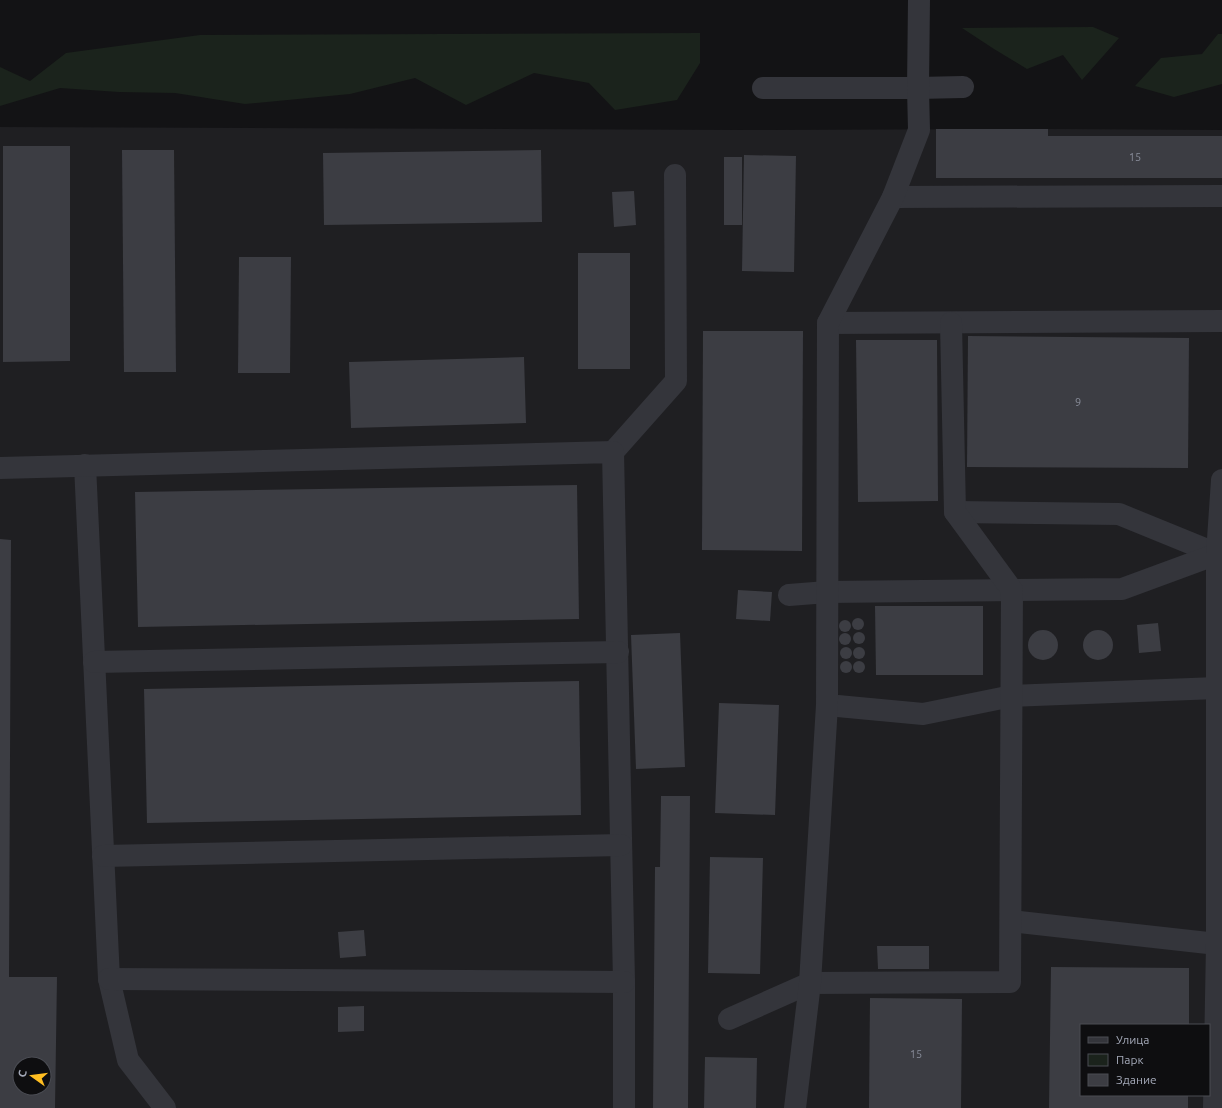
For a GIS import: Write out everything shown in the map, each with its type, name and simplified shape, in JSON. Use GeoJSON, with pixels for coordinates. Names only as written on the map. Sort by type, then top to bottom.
{"type":"FeatureCollection","features":[{"type":"Feature","properties":{"kind":"lane"},"geometry":{"type":"LineString","coordinates":[[795,1108],[810,983],[827,705],[828,323],[893,197],[919,130],[919,0]]}},
{"type":"Feature","properties":{"kind":"lane"},"geometry":{"type":"LineString","coordinates":[[763,88],[963,87]]}},
{"type":"Feature","properties":{"kind":"lane"},"geometry":{"type":"LineString","coordinates":[[624,1108],[624,982],[613,452],[676,381],[675,175]]}},
{"type":"Feature","properties":{"kind":"lane"},"geometry":{"type":"LineString","coordinates":[[893,197],[1222,196]]}},
{"type":"Feature","properties":{"kind":"lane"},"geometry":{"type":"LineString","coordinates":[[828,323],[1222,321]]}},
{"type":"Feature","properties":{"kind":"lane"},"geometry":{"type":"LineString","coordinates":[[729,1019],[810,983],[1010,982],[1012,590],[955,512],[951,323]]}},
{"type":"Feature","properties":{"kind":"lane"},"geometry":{"type":"LineString","coordinates":[[0,468],[613,452]]}},
{"type":"Feature","properties":{"kind":"lane"},"geometry":{"type":"LineString","coordinates":[[85,465],[109,979],[128,1060],[165,1108]]}},
{"type":"Feature","properties":{"kind":"lane"},"geometry":{"type":"LineString","coordinates":[[1214,1108],[1217,944],[1217,554],[1222,480]]}},
{"type":"Feature","properties":{"kind":"lane"},"geometry":{"type":"LineString","coordinates":[[955,512],[1120,514],[1217,554]]}},
{"type":"Feature","properties":{"kind":"lane"},"geometry":{"type":"LineString","coordinates":[[789,595],[827,592],[1122,589],[1217,554]]}},
{"type":"Feature","properties":{"kind":"lane"},"geometry":{"type":"LineString","coordinates":[[94,662],[618,652]]}},
{"type":"Feature","properties":{"kind":"lane"},"geometry":{"type":"LineString","coordinates":[[827,705],[923,714],[1012,696],[1217,688]]}},
{"type":"Feature","properties":{"kind":"lane"},"geometry":{"type":"LineString","coordinates":[[103,856],[621,845]]}},
{"type":"Feature","properties":{"kind":"lane"},"geometry":{"type":"LineString","coordinates":[[1011,921],[1217,944]]}},
{"type":"Feature","properties":{"kind":"lane"},"geometry":{"type":"LineString","coordinates":[[109,979],[624,982]]}},
{"type":"Feature","properties":{"kind":"shaded area"},"geometry":{"type":"Polygon","coordinates":[[[0,127],[1222,130],[1222,1108],[0,1108],[0,127]]]}},
{"type":"Feature","properties":{"kind":"green space"},"geometry":{"type":"Polygon","coordinates":[[[1093,27],[1119,38],[1082,80],[1063,55],[1027,69],[962,28],[1093,27]]]}},
{"type":"Feature","properties":{"kind":"green space"},"geometry":{"type":"Polygon","coordinates":[[[700,33],[700,63],[677,100],[615,110],[589,83],[534,73],[466,105],[415,78],[350,94],[245,104],[175,93],[119,92],[60,88],[0,106],[0,67],[30,81],[66,53],[200,35],[700,33]]]}},
{"type":"Feature","properties":{"kind":"green space"},"geometry":{"type":"Polygon","coordinates":[[[1218,34],[1222,34],[1222,84],[1174,97],[1135,86],[1161,58],[1202,54],[1218,34]]]}},
{"type":"Feature","properties":{"kind":"building"},"geometry":{"type":"Polygon","coordinates":[[[936,129],[1048,129],[1048,136],[1222,136],[1222,178],[936,178],[936,129]]]}},
{"type":"Feature","properties":{"kind":"building"},"geometry":{"type":"Polygon","coordinates":[[[3,146],[70,146],[70,361],[3,362],[3,146]]]}},
{"type":"Feature","properties":{"kind":"building"},"geometry":{"type":"Polygon","coordinates":[[[122,150],[174,150],[176,372],[124,372],[122,150]]]}},
{"type":"Feature","properties":{"kind":"building"},"geometry":{"type":"Polygon","coordinates":[[[541,150],[542,222],[324,225],[323,153],[541,150]]]}},
{"type":"Feature","properties":{"kind":"building"},"geometry":{"type":"Polygon","coordinates":[[[744,155],[796,156],[794,272],[742,271],[744,155]]]}},
{"type":"Feature","properties":{"kind":"building"},"geometry":{"type":"Polygon","coordinates":[[[724,157],[742,157],[742,225],[724,225],[724,157]]]}},
{"type":"Feature","properties":{"kind":"building"},"geometry":{"type":"Polygon","coordinates":[[[634,191],[636,225],[614,227],[612,192],[634,191]]]}},
{"type":"Feature","properties":{"kind":"building"},"geometry":{"type":"Polygon","coordinates":[[[578,253],[630,253],[630,369],[578,369],[578,253]]]}},
{"type":"Feature","properties":{"kind":"building"},"geometry":{"type":"Polygon","coordinates":[[[239,257],[291,257],[290,373],[238,373],[239,257]]]}},
{"type":"Feature","properties":{"kind":"building"},"geometry":{"type":"Polygon","coordinates":[[[703,331],[803,331],[802,551],[702,550],[703,331]]]}},
{"type":"Feature","properties":{"kind":"building"},"geometry":{"type":"Polygon","coordinates":[[[968,336],[1189,338],[1188,468],[967,467],[968,336]]]}},
{"type":"Feature","properties":{"kind":"building"},"geometry":{"type":"Polygon","coordinates":[[[856,340],[937,340],[938,501],[858,502],[856,340]]]}},
{"type":"Feature","properties":{"kind":"building"},"geometry":{"type":"Polygon","coordinates":[[[524,357],[526,423],[351,428],[349,362],[524,357]]]}},
{"type":"Feature","properties":{"kind":"building"},"geometry":{"type":"Polygon","coordinates":[[[577,485],[579,619],[138,627],[135,492],[577,485]]]}},
{"type":"Feature","properties":{"kind":"building"},"geometry":{"type":"Polygon","coordinates":[[[0,539],[11,540],[9,977],[57,977],[55,1108],[0,1108],[0,539]]]}},
{"type":"Feature","properties":{"kind":"building"},"geometry":{"type":"Polygon","coordinates":[[[738,590],[772,592],[770,621],[736,619],[738,590]]]}},
{"type":"Feature","properties":{"kind":"building"},"geometry":{"type":"Polygon","coordinates":[[[875,606],[983,606],[983,675],[876,675],[875,606]]]}},
{"type":"Feature","properties":{"kind":"building"},"geometry":{"type":"Polygon","coordinates":[[[856,618],[860,618],[864,624],[860,630],[856,630],[852,626],[852,622],[856,618]]]}},
{"type":"Feature","properties":{"kind":"building"},"geometry":{"type":"Polygon","coordinates":[[[843,620],[847,620],[851,626],[847,632],[843,632],[839,628],[839,624],[843,620]]]}},
{"type":"Feature","properties":{"kind":"building"},"geometry":{"type":"Polygon","coordinates":[[[1158,623],[1161,651],[1139,653],[1137,625],[1158,623]]]}},
{"type":"Feature","properties":{"kind":"building"},"geometry":{"type":"Polygon","coordinates":[[[1043,630],[1053,635],[1058,645],[1053,655],[1043,660],[1033,655],[1028,645],[1033,635],[1043,630]]]}},
{"type":"Feature","properties":{"kind":"building"},"geometry":{"type":"Polygon","coordinates":[[[1098,630],[1108,635],[1113,645],[1108,655],[1098,660],[1088,655],[1083,645],[1088,635],[1098,630]]]}},
{"type":"Feature","properties":{"kind":"building"},"geometry":{"type":"Polygon","coordinates":[[[857,632],[861,632],[865,638],[861,644],[857,644],[853,640],[853,636],[857,632]]]}},
{"type":"Feature","properties":{"kind":"building"},"geometry":{"type":"Polygon","coordinates":[[[680,633],[685,767],[636,769],[631,635],[680,633]]]}},
{"type":"Feature","properties":{"kind":"building"},"geometry":{"type":"Polygon","coordinates":[[[843,633],[847,633],[851,639],[847,645],[843,645],[839,641],[839,637],[843,633]]]}},
{"type":"Feature","properties":{"kind":"building"},"geometry":{"type":"Polygon","coordinates":[[[844,647],[848,647],[852,653],[848,659],[844,659],[840,655],[840,651],[844,647]]]}},
{"type":"Feature","properties":{"kind":"building"},"geometry":{"type":"Polygon","coordinates":[[[857,647],[861,647],[865,653],[861,659],[857,659],[853,655],[853,651],[857,647]]]}},
{"type":"Feature","properties":{"kind":"building"},"geometry":{"type":"Polygon","coordinates":[[[844,661],[848,661],[852,667],[848,673],[844,673],[840,669],[840,665],[844,661]]]}},
{"type":"Feature","properties":{"kind":"building"},"geometry":{"type":"Polygon","coordinates":[[[857,661],[861,661],[865,667],[861,673],[857,673],[853,669],[853,665],[857,661]]]}},
{"type":"Feature","properties":{"kind":"building"},"geometry":{"type":"Polygon","coordinates":[[[579,681],[581,815],[147,823],[144,689],[579,681]]]}},
{"type":"Feature","properties":{"kind":"building"},"geometry":{"type":"Polygon","coordinates":[[[719,703],[779,705],[775,815],[715,813],[719,703]]]}},
{"type":"Feature","properties":{"kind":"building"},"geometry":{"type":"Polygon","coordinates":[[[661,796],[690,796],[688,1108],[653,1108],[655,867],[660,867],[661,796]]]}},
{"type":"Feature","properties":{"kind":"building"},"geometry":{"type":"Polygon","coordinates":[[[710,857],[763,858],[760,974],[708,973],[710,857]]]}},
{"type":"Feature","properties":{"kind":"building"},"geometry":{"type":"Polygon","coordinates":[[[364,930],[366,956],[340,958],[338,932],[364,930]]]}},
{"type":"Feature","properties":{"kind":"building"},"geometry":{"type":"Polygon","coordinates":[[[877,946],[929,946],[929,969],[878,969],[877,946]]]}},
{"type":"Feature","properties":{"kind":"building"},"geometry":{"type":"Polygon","coordinates":[[[1051,967],[1189,968],[1189,1024],[1080,1024],[1080,1096],[1188,1096],[1188,1108],[1049,1108],[1051,967]]]}},
{"type":"Feature","properties":{"kind":"building"},"geometry":{"type":"Polygon","coordinates":[[[870,998],[962,999],[961,1108],[869,1108],[870,998]]]}},
{"type":"Feature","properties":{"kind":"building"},"geometry":{"type":"Polygon","coordinates":[[[364,1006],[364,1031],[338,1032],[338,1007],[364,1006]]]}},
{"type":"Feature","properties":{"kind":"building"},"geometry":{"type":"Polygon","coordinates":[[[705,1057],[757,1058],[756,1108],[704,1108],[705,1057]]]}}]}
